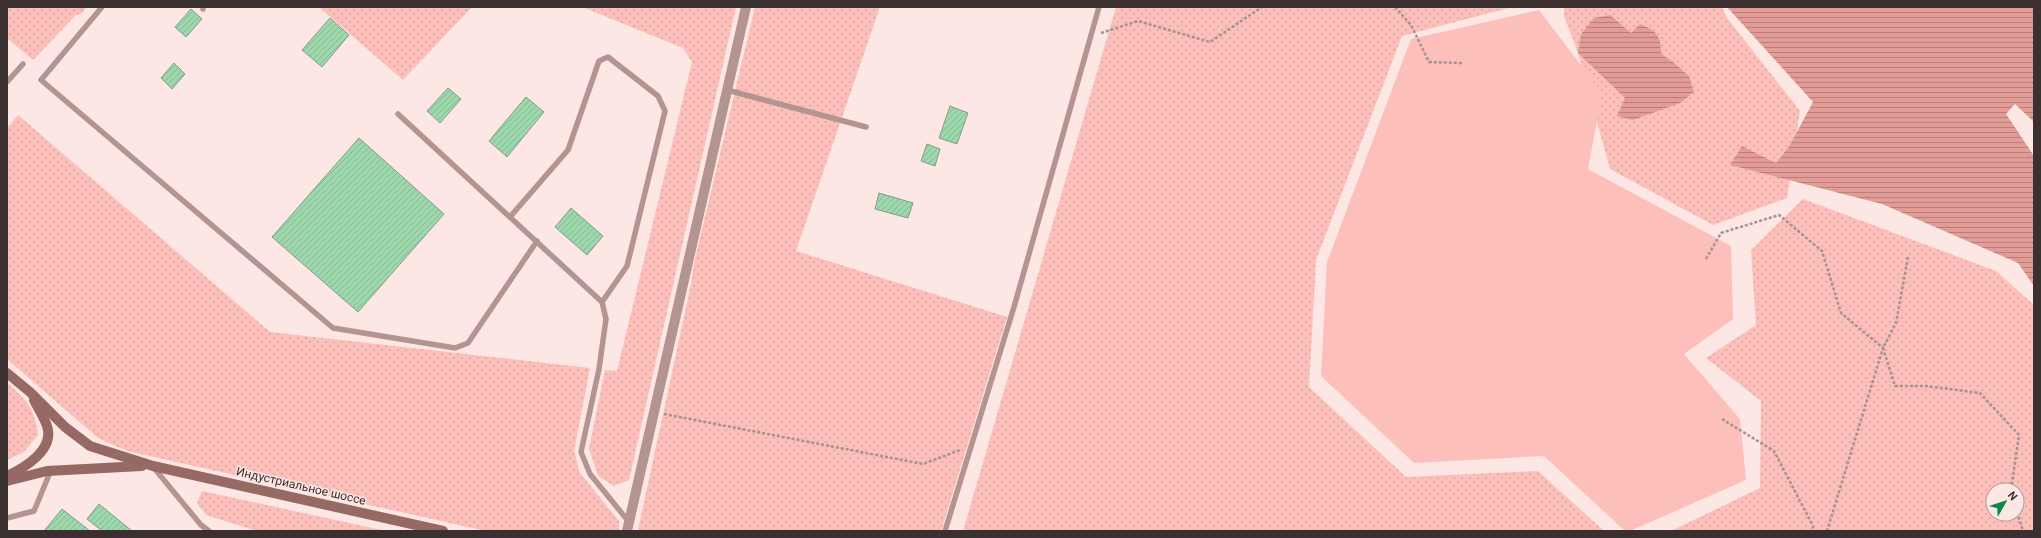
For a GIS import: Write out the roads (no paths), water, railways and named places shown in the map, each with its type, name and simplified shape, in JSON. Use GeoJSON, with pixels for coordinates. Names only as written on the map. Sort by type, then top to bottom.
{"type":"FeatureCollection","features":[{"type":"Feature","properties":{"kind":"main road","name":"Индустриальное шоссе"},"geometry":{"type":"LineString","coordinates":[[7,373],[30,392],[65,427],[90,446],[153,466],[418,528],[443,531]]}},
{"type":"Feature","properties":{"kind":"main road"},"geometry":{"type":"LineString","coordinates":[[7,476],[23,468],[37,456],[46,442],[47,427],[30,392]]}},
{"type":"Feature","properties":{"kind":"main road","name":"Индустриальное шоссе"},"geometry":{"type":"LineString","coordinates":[[7,481],[51,470],[153,466]]}},
{"type":"Feature","properties":{"kind":"street"},"geometry":{"type":"LineString","coordinates":[[628,526],[746,7]]}},
{"type":"Feature","properties":{"kind":"lane"},"geometry":{"type":"LineString","coordinates":[[102,7],[41,80],[333,328],[455,348],[468,342],[536,241]]}},
{"type":"Feature","properties":{"kind":"lane"},"geometry":{"type":"LineString","coordinates":[[945,531],[1014,307],[1099,7]]}},
{"type":"Feature","properties":{"kind":"lane"},"geometry":{"type":"LineString","coordinates":[[510,217],[568,150],[599,61],[608,58],[658,96],[665,111],[627,266],[602,302]]}},
{"type":"Feature","properties":{"kind":"lane"},"geometry":{"type":"LineString","coordinates":[[7,82],[23,64]]}},
{"type":"Feature","properties":{"kind":"lane"},"geometry":{"type":"LineString","coordinates":[[727,90],[866,127]]}},
{"type":"Feature","properties":{"kind":"lane"},"geometry":{"type":"LineString","coordinates":[[398,114],[602,302],[606,319],[599,369],[581,452],[590,474],[628,526]]}},
{"type":"Feature","properties":{"kind":"lane"},"geometry":{"type":"LineString","coordinates":[[153,466],[201,525],[209,531]]}},
{"type":"Feature","properties":{"kind":"lane"},"geometry":{"type":"LineString","coordinates":[[7,518],[34,511],[51,470]]}}]}
